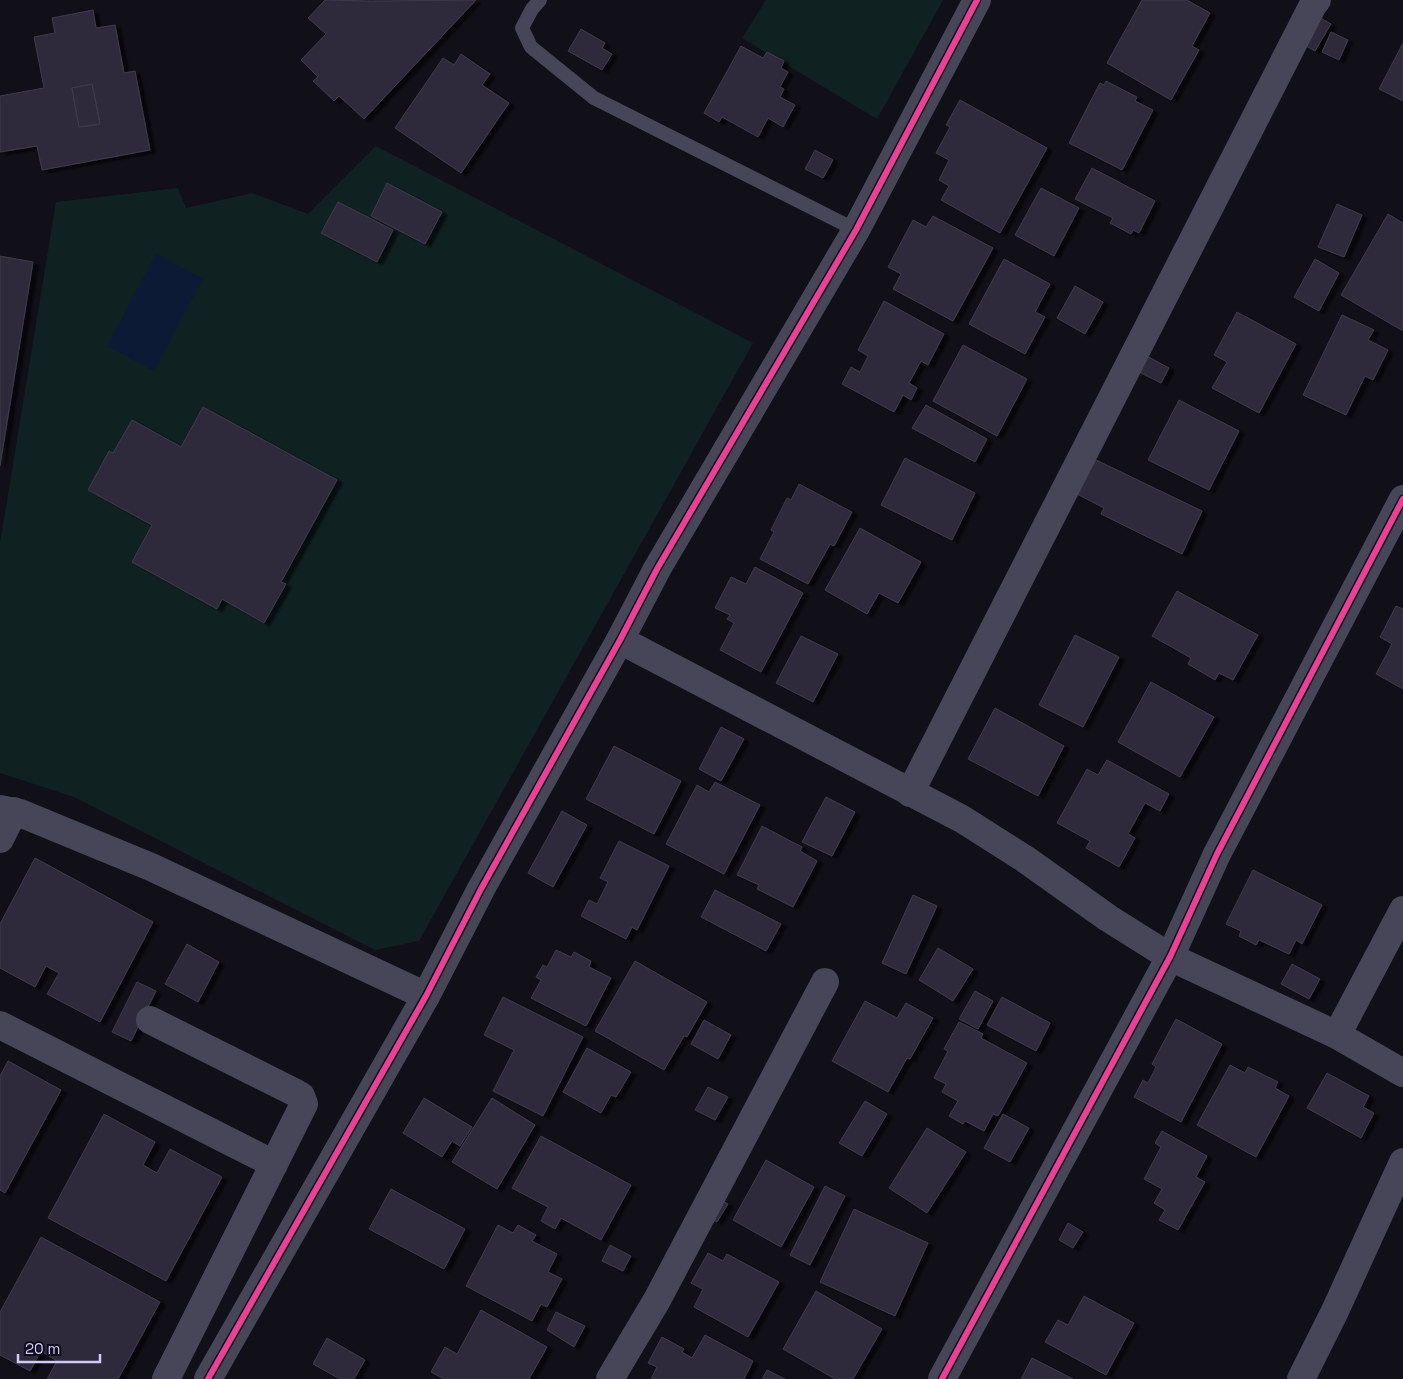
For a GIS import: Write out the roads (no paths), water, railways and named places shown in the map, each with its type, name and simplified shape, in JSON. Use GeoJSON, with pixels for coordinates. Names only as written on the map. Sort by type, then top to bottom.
{"type":"FeatureCollection","features":[{"type":"Feature","properties":{"kind":"street"},"geometry":{"type":"LineString","coordinates":[[208,1379],[426,996],[481,889],[620,640],[657,569],[856,230],[976,0]]}},
{"type":"Feature","properties":{"kind":"street"},"geometry":{"type":"LineString","coordinates":[[910,793],[1317,0]]}},
{"type":"Feature","properties":{"kind":"street"},"geometry":{"type":"LineString","coordinates":[[942,1379],[1170,957],[1218,854],[1403,500]]}},
{"type":"Feature","properties":{"kind":"street"},"geometry":{"type":"LineString","coordinates":[[620,640],[962,820],[1025,859],[1108,918],[1170,957],[1337,1036],[1403,1073]]}},
{"type":"Feature","properties":{"kind":"street"},"geometry":{"type":"LineString","coordinates":[[0,839],[7,810],[20,813],[152,867],[426,996]]}},
{"type":"Feature","properties":{"kind":"street"},"geometry":{"type":"LineString","coordinates":[[1337,1036],[1403,910]]}},
{"type":"Feature","properties":{"kind":"street"},"geometry":{"type":"LineString","coordinates":[[610,1379],[657,1300],[825,982]]}},
{"type":"Feature","properties":{"kind":"street"},"geometry":{"type":"LineString","coordinates":[[150,1020],[301,1096],[304,1104],[166,1379]]}},
{"type":"Feature","properties":{"kind":"street"},"geometry":{"type":"LineString","coordinates":[[0,1025],[274,1164]]}},
{"type":"Feature","properties":{"kind":"street"},"geometry":{"type":"LineString","coordinates":[[1301,1379],[1335,1311],[1403,1162]]}},
{"type":"Feature","properties":{"kind":"lane"},"geometry":{"type":"LineString","coordinates":[[540,0],[532,9],[522,28],[532,47],[594,98],[856,230]]}},
{"type":"Feature","properties":{"kind":"water"},"geometry":{"type":"Polygon","coordinates":[[[156,254],[203,279],[154,371],[107,346],[156,254]]]}}]}
